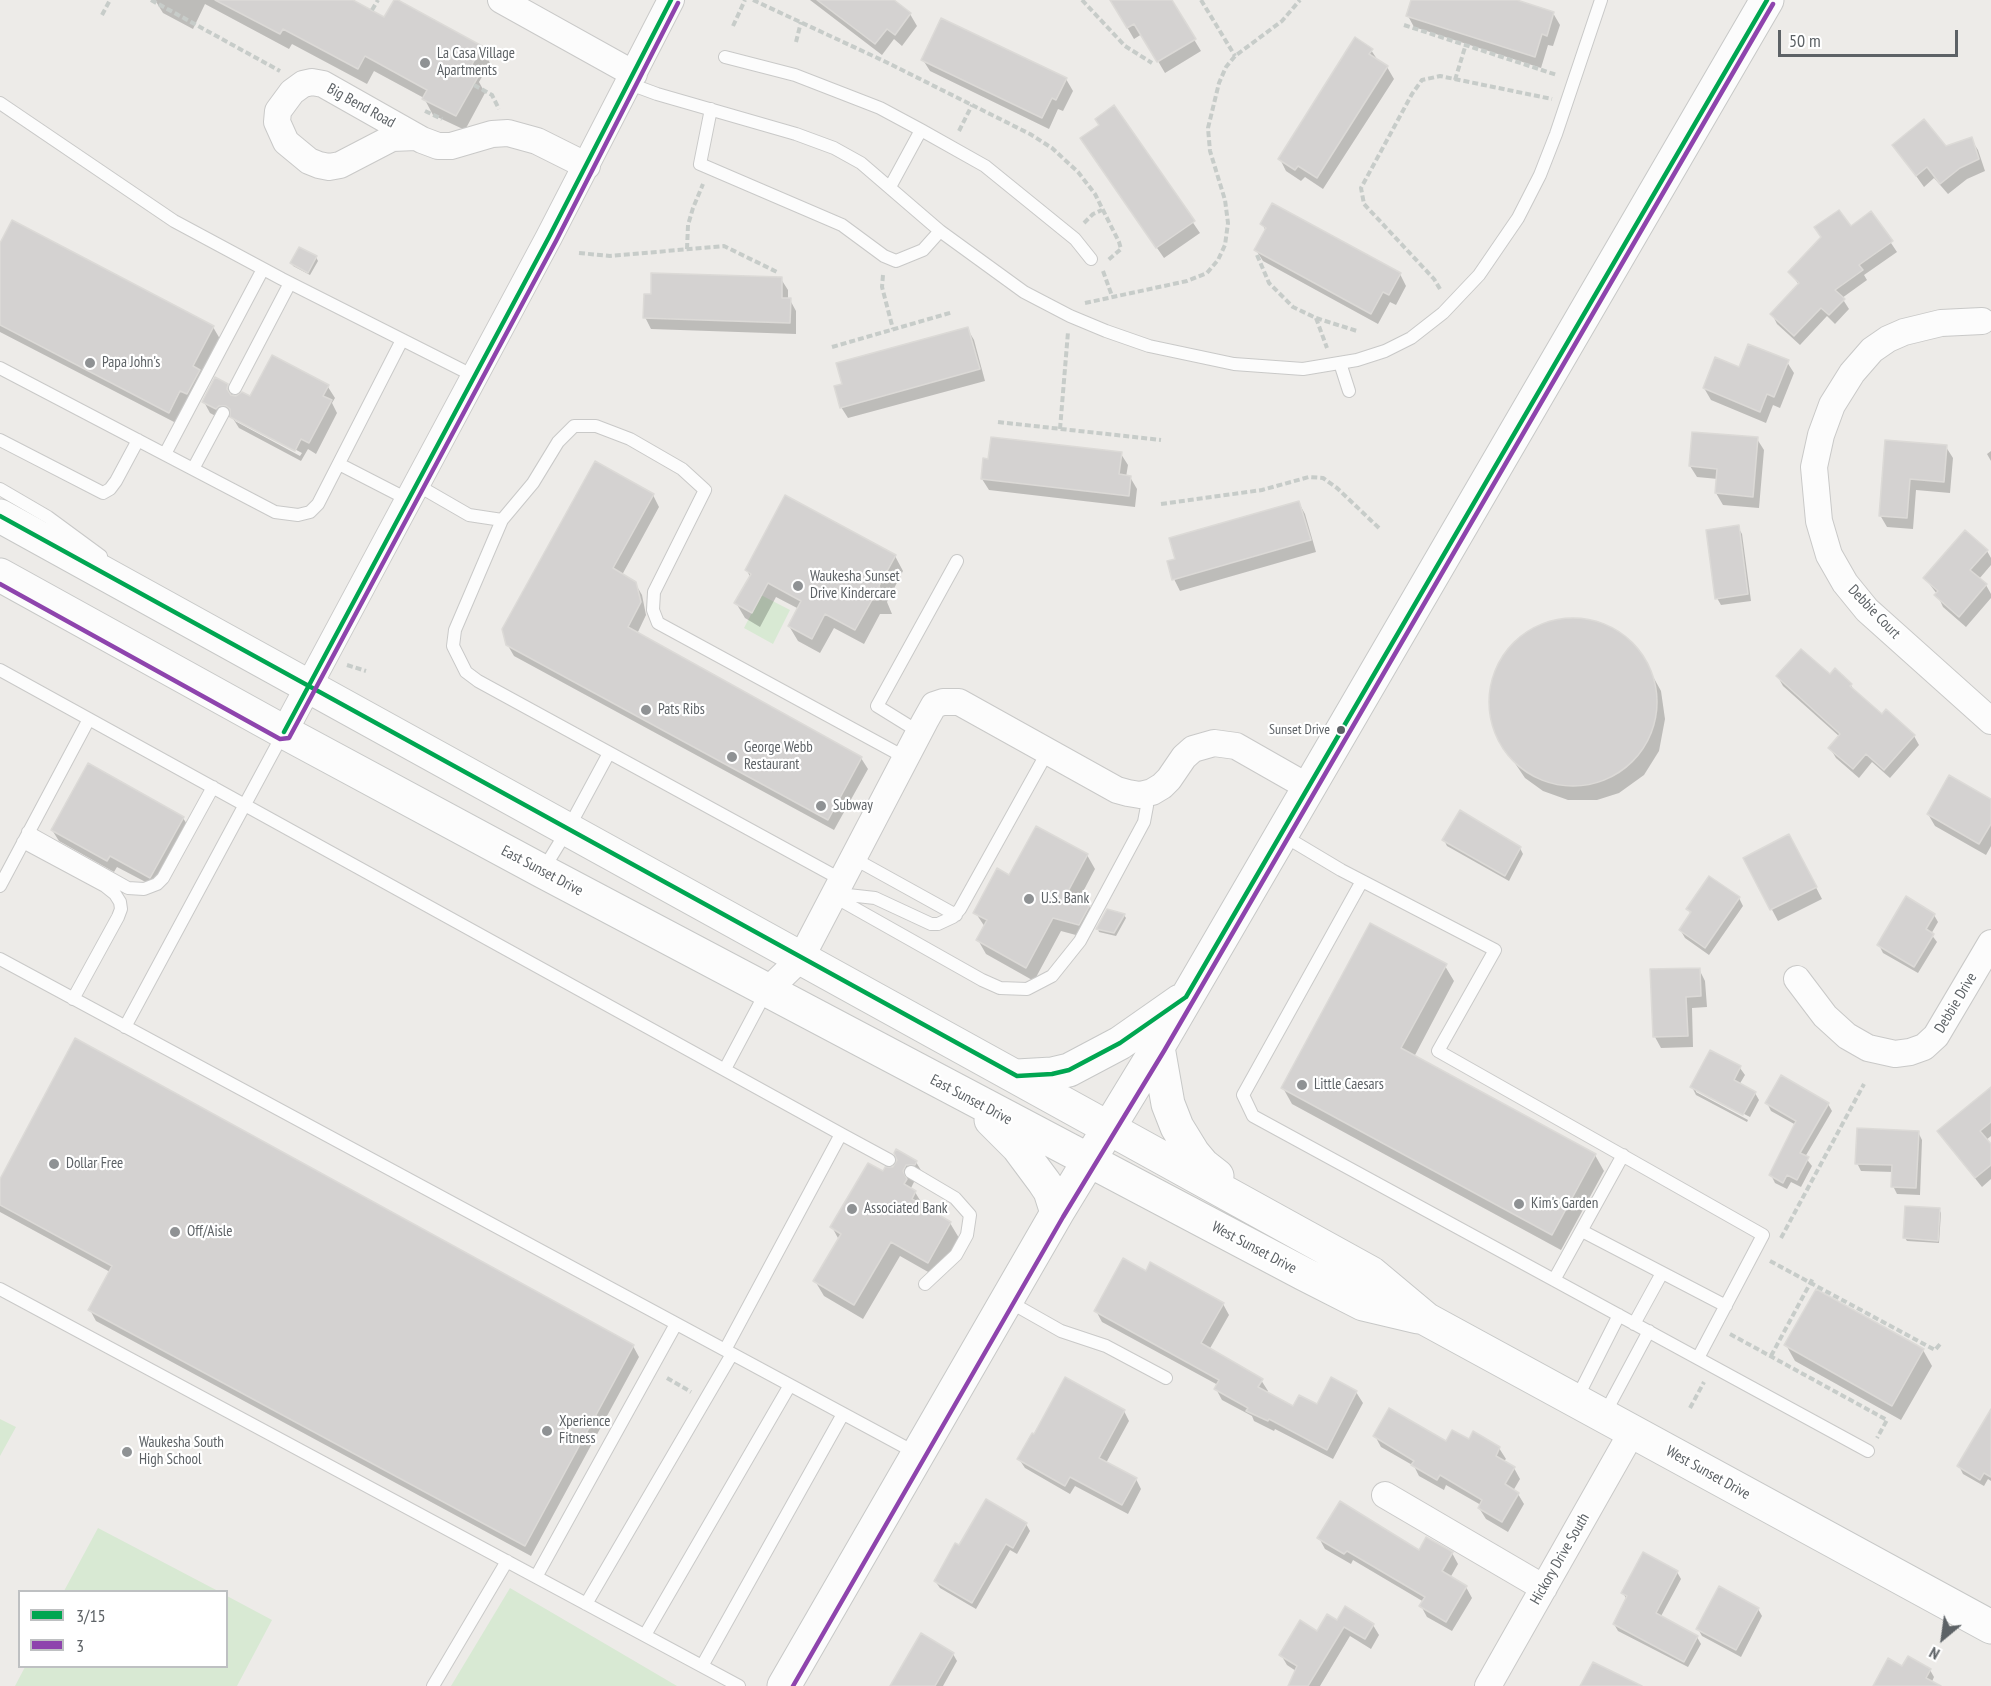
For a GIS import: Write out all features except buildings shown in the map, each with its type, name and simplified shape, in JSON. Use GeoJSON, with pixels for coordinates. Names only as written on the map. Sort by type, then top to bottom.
{"type":"FeatureCollection","features":[{"type":"Feature","properties":{"kind":"main road"},"geometry":{"type":"LineString","coordinates":[[784,1686],[1057,1213],[1158,1047],[1767,0]]}},
{"type":"Feature","properties":{"kind":"main road"},"geometry":{"type":"LineString","coordinates":[[0,516],[1109,1127]]}},
{"type":"Feature","properties":{"kind":"main road","name":"East Sunset Drive"},"geometry":{"type":"LineString","coordinates":[[0,575],[542,871],[1088,1161]]}},
{"type":"Feature","properties":{"kind":"main road"},"geometry":{"type":"LineString","coordinates":[[1017,1076],[1052,1074],[1069,1070],[1120,1043],[1186,997]]}},
{"type":"Feature","properties":{"kind":"main road"},"geometry":{"type":"LineString","coordinates":[[1158,1047],[1168,1104],[1182,1138],[1203,1165],[1271,1218]]}},
{"type":"Feature","properties":{"kind":"main road"},"geometry":{"type":"LineString","coordinates":[[968,1098],[1018,1147],[1050,1191],[1057,1213]]}},
{"type":"Feature","properties":{"kind":"main road","name":"West Sunset Drive"},"geometry":{"type":"LineString","coordinates":[[1109,1127],[1371,1273],[1426,1319],[1991,1627]]}},
{"type":"Feature","properties":{"kind":"main road","name":"West Sunset Drive"},"geometry":{"type":"LineString","coordinates":[[1088,1161],[1363,1304],[1426,1319]]}},
{"type":"Feature","properties":{"kind":"street"},"geometry":{"type":"LineString","coordinates":[[501,0],[632,79]]}},
{"type":"Feature","properties":{"kind":"street"},"geometry":{"type":"LineString","coordinates":[[284,732],[587,166],[671,0]]}},
{"type":"Feature","properties":{"kind":"street","name":"Big Bend Road"},"geometry":{"type":"LineString","coordinates":[[416,137],[392,138],[340,165],[329,167],[309,161],[286,142],[277,122],[278,111],[291,92],[303,84],[312,82],[323,84],[416,137],[438,146],[451,146],[492,134],[508,133],[537,141],[587,166]]}},
{"type":"Feature","properties":{"kind":"street","name":"Debbie Court"},"geometry":{"type":"LineString","coordinates":[[1982,321],[1941,323],[1904,332],[1872,350],[1852,373],[1832,405],[1821,435],[1814,467],[1819,521],[1829,555],[1845,583],[1867,610],[1991,721]]}},
{"type":"Feature","properties":{"kind":"street"},"geometry":{"type":"LineString","coordinates":[[767,991],[801,958],[934,705],[943,702],[959,702],[1117,790],[1144,794],[1162,786],[1193,748],[1214,743],[1236,746],[1308,787]]}},
{"type":"Feature","properties":{"kind":"street","name":"Debbie Drive"},"geometry":{"type":"LineString","coordinates":[[1797,979],[1825,1016],[1847,1036],[1868,1048],[1895,1054],[1910,1052],[1924,1047],[1940,1030],[1991,943]]}},
{"type":"Feature","properties":{"kind":"street","name":"Hickory Drive South"},"geometry":{"type":"LineString","coordinates":[[1488,1686],[1632,1432]]}},
{"type":"Feature","properties":{"kind":"street"},"geometry":{"type":"LineString","coordinates":[[1385,1495],[1544,1588]]}},
{"type":"Feature","properties":{"kind":"lane"},"geometry":{"type":"LineString","coordinates":[[632,79],[657,94],[796,134],[834,148],[861,163],[940,231],[1024,292],[1070,316],[1149,346],[1234,364],[1304,369],[1340,363],[1385,351],[1411,338],[1443,313],[1479,275],[1506,238],[1531,195],[1567,103],[1601,0]]}},
{"type":"Feature","properties":{"kind":"lane"},"geometry":{"type":"LineString","coordinates":[[725,57],[795,75],[880,108],[921,130],[985,166],[1075,239],[1091,259]]}},
{"type":"Feature","properties":{"kind":"lane"},"geometry":{"type":"LineString","coordinates":[[0,102],[174,221],[290,283],[474,376]]}},
{"type":"Feature","properties":{"kind":"lane"},"geometry":{"type":"LineString","coordinates":[[711,109],[700,164],[842,225],[884,256],[896,261],[923,250],[940,231]]}},
{"type":"Feature","properties":{"kind":"lane"},"geometry":{"type":"LineString","coordinates":[[890,187],[921,130]]}},
{"type":"Feature","properties":{"kind":"lane"},"geometry":{"type":"LineString","coordinates":[[165,454],[263,269]]}},
{"type":"Feature","properties":{"kind":"lane"},"geometry":{"type":"LineString","coordinates":[[235,388],[290,283]]}},
{"type":"Feature","properties":{"kind":"lane"},"geometry":{"type":"LineString","coordinates":[[0,368],[275,512],[298,515],[310,512],[318,504],[402,340]]}},
{"type":"Feature","properties":{"kind":"lane"},"geometry":{"type":"LineString","coordinates":[[1340,363],[1349,391]]}},
{"type":"Feature","properties":{"kind":"lane"},"geometry":{"type":"LineString","coordinates":[[194,469],[223,413]]}},
{"type":"Feature","properties":{"kind":"lane"},"geometry":{"type":"LineString","coordinates":[[906,758],[658,622],[653,610],[654,592],[705,490],[672,463],[630,439],[596,426],[574,426],[558,442],[532,483],[502,520],[455,630],[453,646],[457,658],[466,672],[478,681],[843,878],[982,980],[1000,988],[1027,989],[1052,976],[1080,941],[1144,822],[1147,815],[1144,794]]}},
{"type":"Feature","properties":{"kind":"lane"},"geometry":{"type":"LineString","coordinates":[[0,440],[103,493],[110,489],[116,481],[138,440]]}},
{"type":"Feature","properties":{"kind":"lane"},"geometry":{"type":"LineString","coordinates":[[339,464],[469,515],[502,520]]}},
{"type":"Feature","properties":{"kind":"lane"},"geometry":{"type":"LineString","coordinates":[[0,489],[66,530],[166,606]]}},
{"type":"Feature","properties":{"kind":"lane"},"geometry":{"type":"LineString","coordinates":[[919,732],[877,706],[957,561]]}},
{"type":"Feature","properties":{"kind":"lane"},"geometry":{"type":"LineString","coordinates":[[0,670],[889,1160]]}},
{"type":"Feature","properties":{"kind":"lane"},"geometry":{"type":"LineString","coordinates":[[0,886],[88,719]]}},
{"type":"Feature","properties":{"kind":"lane"},"geometry":{"type":"LineString","coordinates":[[125,1027],[243,804],[284,732]]}},
{"type":"Feature","properties":{"kind":"lane"},"geometry":{"type":"LineString","coordinates":[[843,878],[854,895],[875,898],[931,924],[946,921],[956,915],[1048,751]]}},
{"type":"Feature","properties":{"kind":"lane"},"geometry":{"type":"LineString","coordinates":[[542,871],[568,829],[609,753]]}},
{"type":"Feature","properties":{"kind":"lane"},"geometry":{"type":"LineString","coordinates":[[26,837],[128,888],[152,888],[168,870],[213,787]]}},
{"type":"Feature","properties":{"kind":"lane"},"geometry":{"type":"LineString","coordinates":[[1280,834],[1362,881],[1496,950],[1438,1051],[1763,1235],[1698,1358]]}},
{"type":"Feature","properties":{"kind":"lane"},"geometry":{"type":"LineString","coordinates":[[26,837],[105,886],[115,894],[120,902],[121,909],[118,917],[73,999]]}},
{"type":"Feature","properties":{"kind":"lane"},"geometry":{"type":"LineString","coordinates":[[843,878],[956,915]]}},
{"type":"Feature","properties":{"kind":"lane"},"geometry":{"type":"LineString","coordinates":[[1362,881],[1243,1095],[1253,1116],[1868,1451]]}},
{"type":"Feature","properties":{"kind":"lane"},"geometry":{"type":"LineString","coordinates":[[0,959],[917,1454]]}},
{"type":"Feature","properties":{"kind":"lane"},"geometry":{"type":"LineString","coordinates":[[724,1069],[767,991]]}},
{"type":"Feature","properties":{"kind":"lane"},"geometry":{"type":"LineString","coordinates":[[586,1604],[705,1400],[840,1134]]}},
{"type":"Feature","properties":{"kind":"lane"},"geometry":{"type":"LineString","coordinates":[[1554,1280],[1623,1155]]}},
{"type":"Feature","properties":{"kind":"lane"},"geometry":{"type":"LineString","coordinates":[[911,1172],[955,1198],[970,1215],[967,1235],[956,1255],[925,1284]]}},
{"type":"Feature","properties":{"kind":"lane"},"geometry":{"type":"LineString","coordinates":[[1582,1231],[1726,1306]]}},
{"type":"Feature","properties":{"kind":"lane"},"geometry":{"type":"LineString","coordinates":[[1634,1324],[1662,1273]]}},
{"type":"Feature","properties":{"kind":"lane"},"geometry":{"type":"LineString","coordinates":[[0,1289],[739,1686]]}},
{"type":"Feature","properties":{"kind":"lane"},"geometry":{"type":"LineString","coordinates":[[1007,1300],[1061,1331],[1106,1346],[1166,1378]]}},
{"type":"Feature","properties":{"kind":"lane"},"geometry":{"type":"LineString","coordinates":[[1576,1400],[1619,1315]]}},
{"type":"Feature","properties":{"kind":"lane"},"geometry":{"type":"LineString","coordinates":[[536,1577],[676,1324]]}},
{"type":"Feature","properties":{"kind":"lane"},"geometry":{"type":"LineString","coordinates":[[1604,1416],[1649,1331]]}},
{"type":"Feature","properties":{"kind":"lane"},"geometry":{"type":"LineString","coordinates":[[645,1635],[790,1385]]}},
{"type":"Feature","properties":{"kind":"lane"},"geometry":{"type":"LineString","coordinates":[[702,1666],[843,1414]]}},
{"type":"Feature","properties":{"kind":"lane"},"geometry":{"type":"LineString","coordinates":[[432,1686],[507,1561]]}},
{"type":"Feature","properties":{"kind":"path"},"geometry":{"type":"LineString","coordinates":[[102,15],[110,0]]}},
{"type":"Feature","properties":{"kind":"path"},"geometry":{"type":"LineString","coordinates":[[372,10],[378,0]]}},
{"type":"Feature","properties":{"kind":"path"},"geometry":{"type":"LineString","coordinates":[[733,26],[745,0]]}},
{"type":"Feature","properties":{"kind":"path"},"geometry":{"type":"LineString","coordinates":[[753,0],[886,62],[1030,134],[1052,148],[1078,172],[1095,194],[1121,249],[1101,266],[1112,296]]}},
{"type":"Feature","properties":{"kind":"path"},"geometry":{"type":"LineString","coordinates":[[1082,0],[1125,46],[1152,63]]}},
{"type":"Feature","properties":{"kind":"path"},"geometry":{"type":"LineString","coordinates":[[1201,0],[1235,56]]}},
{"type":"Feature","properties":{"kind":"path"},"geometry":{"type":"LineString","coordinates":[[1060,429],[1070,316],[1078,305],[1187,281],[1207,273],[1218,260],[1225,245],[1228,223],[1225,200],[1210,151],[1208,128],[1218,83],[1235,56],[1282,21],[1300,0]]}},
{"type":"Feature","properties":{"kind":"path"},"geometry":{"type":"LineString","coordinates":[[796,42],[801,22]]}},
{"type":"Feature","properties":{"kind":"path"},"geometry":{"type":"LineString","coordinates":[[1404,25],[1574,81]]}},
{"type":"Feature","properties":{"kind":"path"},"geometry":{"type":"LineString","coordinates":[[1455,80],[1466,44]]}},
{"type":"Feature","properties":{"kind":"path"},"geometry":{"type":"LineString","coordinates":[[1438,298],[1441,292],[1440,286],[1374,217],[1364,204],[1361,188],[1412,94],[1422,80],[1440,76],[1567,103]]}},
{"type":"Feature","properties":{"kind":"path"},"geometry":{"type":"LineString","coordinates":[[474,85],[492,95],[501,112]]}},
{"type":"Feature","properties":{"kind":"path"},"geometry":{"type":"LineString","coordinates":[[951,147],[972,105]]}},
{"type":"Feature","properties":{"kind":"path"},"geometry":{"type":"LineString","coordinates":[[687,249],[690,216],[710,168]]}},
{"type":"Feature","properties":{"kind":"path"},"geometry":{"type":"LineString","coordinates":[[579,253],[610,256],[724,246],[779,273]]}},
{"type":"Feature","properties":{"kind":"path"},"geometry":{"type":"LineString","coordinates":[[1257,255],[1269,283],[1293,307],[1316,318],[1357,331]]}},
{"type":"Feature","properties":{"kind":"path"},"geometry":{"type":"LineString","coordinates":[[884,256],[882,287],[893,329]]}},
{"type":"Feature","properties":{"kind":"path"},"geometry":{"type":"LineString","coordinates":[[832,347],[953,312]]}},
{"type":"Feature","properties":{"kind":"path"},"geometry":{"type":"LineString","coordinates":[[1316,318],[1326,346],[1329,350],[1335,351]]}},
{"type":"Feature","properties":{"kind":"path"},"geometry":{"type":"LineString","coordinates":[[998,422],[1161,440]]}},
{"type":"Feature","properties":{"kind":"path"},"geometry":{"type":"LineString","coordinates":[[1161,504],[1262,490],[1309,477],[1323,478],[1337,488],[1381,530]]}},
{"type":"Feature","properties":{"kind":"path"},"geometry":{"type":"LineString","coordinates":[[1769,1260],[1812,1280],[1935,1350],[1941,1343]]}},
{"type":"Feature","properties":{"kind":"path"},"geometry":{"type":"LineString","coordinates":[[1771,1356],[1812,1280]]}},
{"type":"Feature","properties":{"kind":"path"},"geometry":{"type":"LineString","coordinates":[[1730,1334],[1887,1420],[1868,1451]]}},
{"type":"Feature","properties":{"kind":"path"},"geometry":{"type":"LineString","coordinates":[[651,1368],[705,1400]]}},
{"type":"Feature","properties":{"kind":"green space"},"geometry":{"type":"Polygon","coordinates":[[[761,595],[790,610],[773,644],[744,628],[761,595]]]}},
{"type":"Feature","properties":{"kind":"green space"},"geometry":{"type":"Polygon","coordinates":[[[0,1419],[16,1427],[0,1456],[0,1419]]]}},
{"type":"Feature","properties":{"kind":"green space"},"geometry":{"type":"Polygon","coordinates":[[[98,1528],[216,1590],[65,1590],[98,1528]]]}},
{"type":"Feature","properties":{"kind":"green space"},"geometry":{"type":"Polygon","coordinates":[[[510,1588],[677,1686],[451,1686],[510,1588]]]}},
{"type":"Feature","properties":{"kind":"green space"},"geometry":{"type":"Polygon","coordinates":[[[228,1597],[272,1620],[237,1686],[15,1686],[24,1668],[228,1668],[228,1597]]]}},
{"type":"Feature","properties":{"kind":"transit line","name":"3/15"},"geometry":{"type":"LineString","coordinates":[[284,732],[549,237],[671,0]]}},
{"type":"Feature","properties":{"kind":"transit line","name":"3/15"},"geometry":{"type":"LineString","coordinates":[[0,516],[1017,1076],[1052,1074],[1069,1070],[1120,1043],[1186,997],[1767,0]]}},
{"type":"Feature","properties":{"kind":"transit line","name":"3"},"geometry":{"type":"LineString","coordinates":[[0,584],[280,739],[289,738],[556,241],[678,3]]}},
{"type":"Feature","properties":{"kind":"transit line","name":"3"},"geometry":{"type":"LineString","coordinates":[[793,1686],[1063,1217],[1164,1051],[1773,4]]}},
{"type":"Feature","properties":{"kind":"place","name":"La Casa Village Apartments"},"geometry":{"type":"Point","coordinates":[425,63]}},
{"type":"Feature","properties":{"kind":"place","name":"Papa John's"},"geometry":{"type":"Point","coordinates":[90,363]}},
{"type":"Feature","properties":{"kind":"place","name":"Waukesha Sunset Drive Kindercare"},"geometry":{"type":"Point","coordinates":[798,586]}},
{"type":"Feature","properties":{"kind":"place","name":"Pats Ribs"},"geometry":{"type":"Point","coordinates":[646,710]}},
{"type":"Feature","properties":{"kind":"place","name":"Sunset Drive"},"geometry":{"type":"Point","coordinates":[1341,730]}},
{"type":"Feature","properties":{"kind":"place","name":"George Webb Restaurant"},"geometry":{"type":"Point","coordinates":[732,757]}},
{"type":"Feature","properties":{"kind":"place","name":"Subway"},"geometry":{"type":"Point","coordinates":[821,806]}},
{"type":"Feature","properties":{"kind":"place","name":"U.S. Bank"},"geometry":{"type":"Point","coordinates":[1029,899]}},
{"type":"Feature","properties":{"kind":"place","name":"Little Caesars"},"geometry":{"type":"Point","coordinates":[1302,1085]}},
{"type":"Feature","properties":{"kind":"place","name":"Dollar Free"},"geometry":{"type":"Point","coordinates":[54,1164]}},
{"type":"Feature","properties":{"kind":"place","name":"Kim's Garden"},"geometry":{"type":"Point","coordinates":[1519,1204]}},
{"type":"Feature","properties":{"kind":"place","name":"Associated Bank"},"geometry":{"type":"Point","coordinates":[852,1209]}},
{"type":"Feature","properties":{"kind":"place","name":"Off/Aisle"},"geometry":{"type":"Point","coordinates":[175,1232]}},
{"type":"Feature","properties":{"kind":"place","name":"Xperience Fitness"},"geometry":{"type":"Point","coordinates":[547,1431]}},
{"type":"Feature","properties":{"kind":"place","name":"Waukesha South High School"},"geometry":{"type":"Point","coordinates":[127,1452]}}]}
